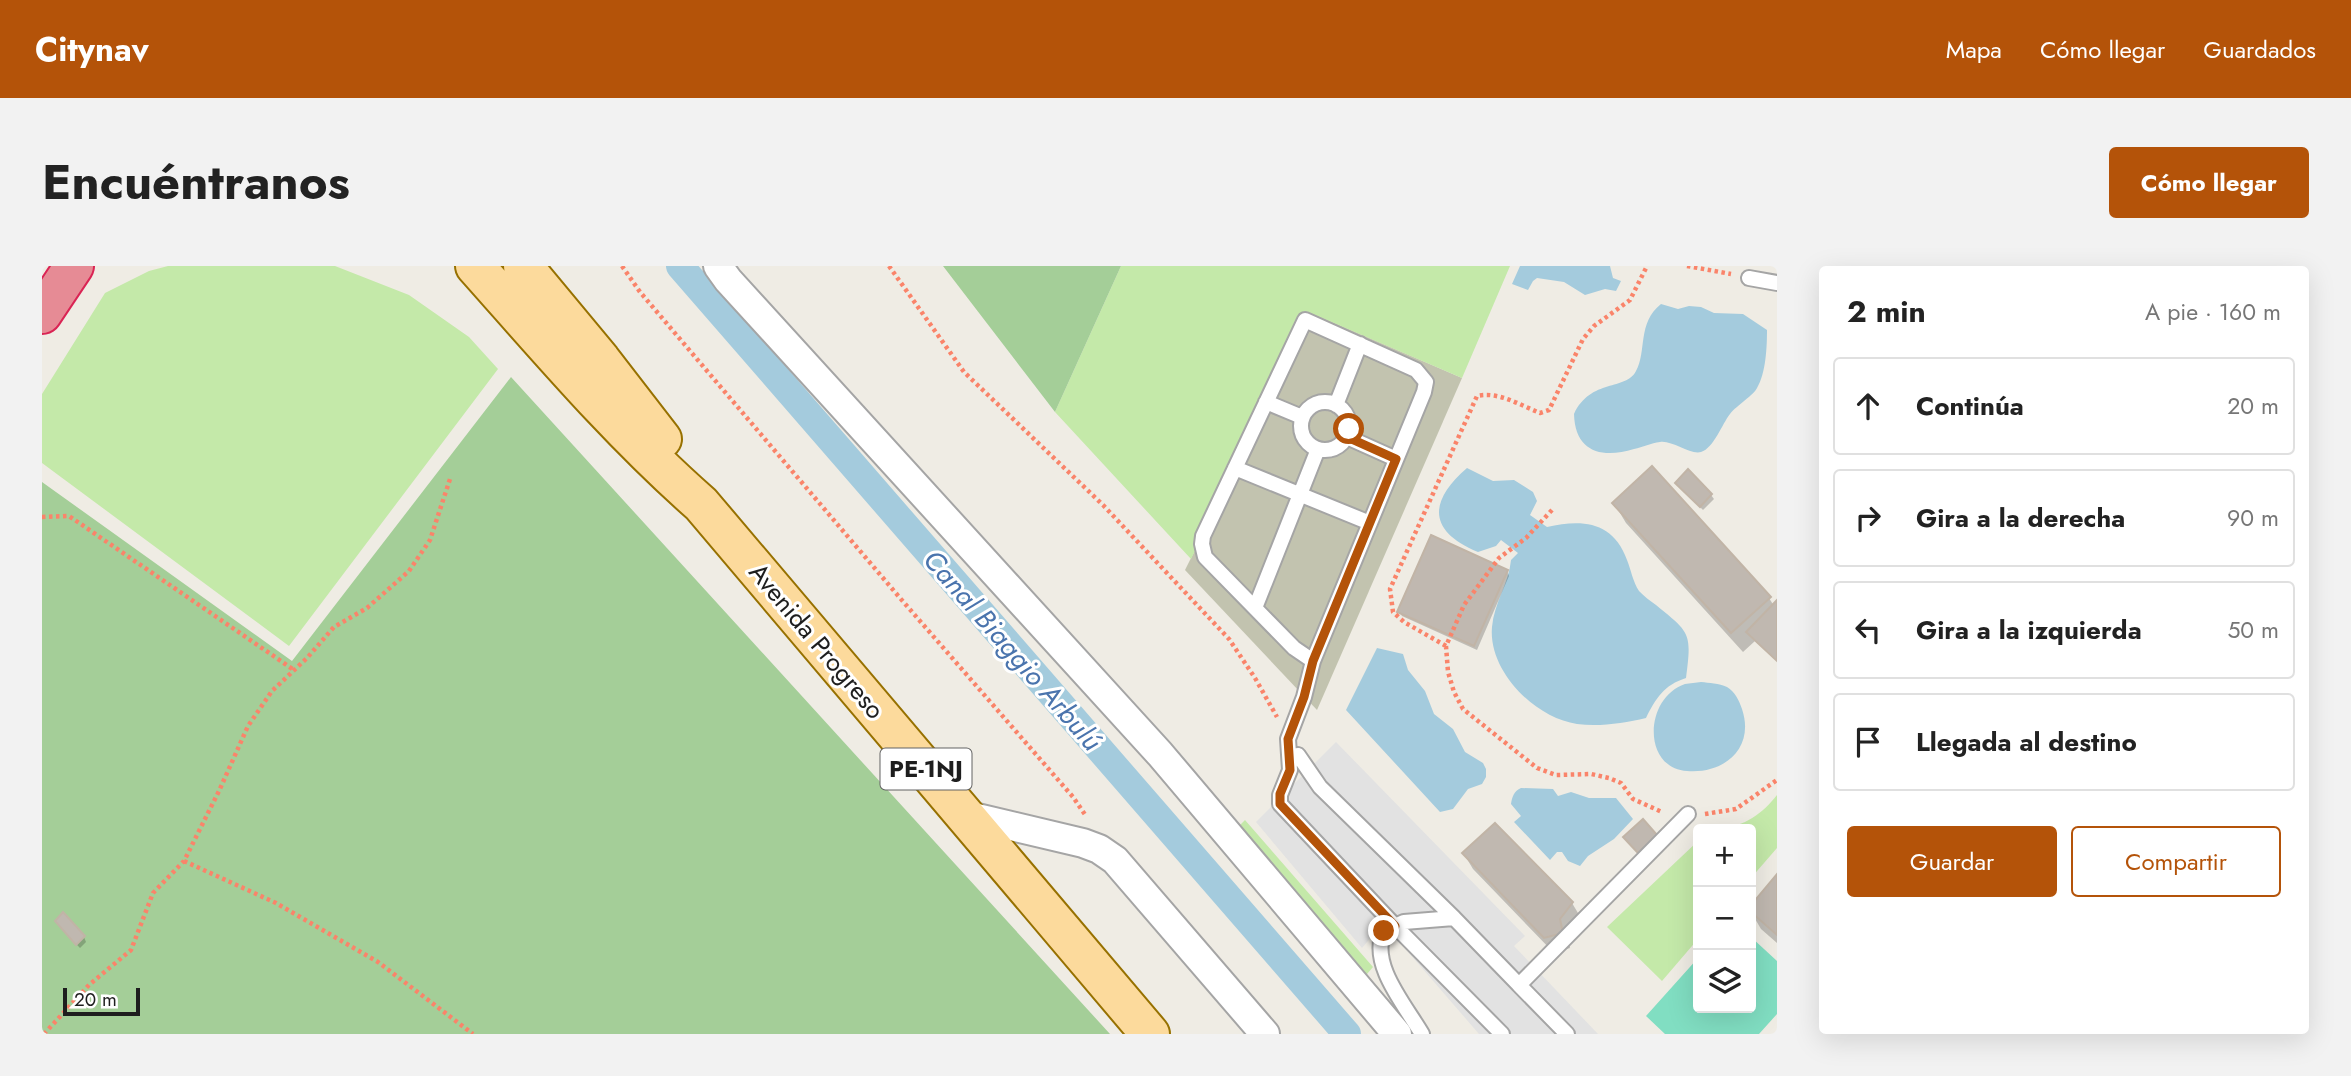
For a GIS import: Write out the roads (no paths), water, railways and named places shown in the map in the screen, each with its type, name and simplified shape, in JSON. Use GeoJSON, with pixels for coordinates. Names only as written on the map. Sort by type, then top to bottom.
{"type":"FeatureCollection","features":[{"type":"Feature","properties":{"kind":"highway"},"geometry":{"type":"LineString","coordinates":[[42,314],[74,266]]}},
{"type":"Feature","properties":{"kind":"main road","name":"Avenida Progreso"},"geometry":{"type":"LineString","coordinates":[[475,266],[656,464],[701,504],[1150,1034]]}},
{"type":"Feature","properties":{"kind":"main road","name":"Avenida Progreso"},"geometry":{"type":"LineString","coordinates":[[523,266],[661,436],[701,504]]}},
{"type":"Feature","properties":{"kind":"street"},"geometry":{"type":"LineString","coordinates":[[718,266],[1160,754],[1397,1034]]}},
{"type":"Feature","properties":{"kind":"street"},"geometry":{"type":"LineString","coordinates":[[965,815],[1083,843],[1107,854],[1265,1034]]}},
{"type":"Feature","properties":{"kind":"lane"},"geometry":{"type":"LineString","coordinates":[[1749,278],[1777,283]]}},
{"type":"Feature","properties":{"kind":"lane"},"geometry":{"type":"LineString","coordinates":[[1313,661],[1294,648],[1205,557],[1202,544],[1203,536],[1305,320],[1416,370],[1426,382],[1313,661],[1304,697],[1288,739],[1290,770],[1280,794],[1280,804],[1502,1034]]}},
{"type":"Feature","properties":{"kind":"lane"},"geometry":{"type":"LineString","coordinates":[[1336,404],[1360,344]]}},
{"type":"Feature","properties":{"kind":"lane"},"geometry":{"type":"LineString","coordinates":[[1324,401],[1336,404],[1349,420],[1347,437],[1335,449],[1328,451],[1312,448],[1302,436],[1302,417],[1315,404],[1324,401]]}},
{"type":"Feature","properties":{"kind":"lane"},"geometry":{"type":"LineString","coordinates":[[1266,402],[1302,417]]}},
{"type":"Feature","properties":{"kind":"lane"},"geometry":{"type":"LineString","coordinates":[[1347,437],[1396,459]]}},
{"type":"Feature","properties":{"kind":"lane"},"geometry":{"type":"LineString","coordinates":[[1255,608],[1318,449]]}},
{"type":"Feature","properties":{"kind":"lane"},"geometry":{"type":"LineString","coordinates":[[1235,468],[1370,523]]}},
{"type":"Feature","properties":{"kind":"lane"},"geometry":{"type":"LineString","coordinates":[[1298,755],[1320,787],[1454,918],[1567,1034]]}},
{"type":"Feature","properties":{"kind":"lane"},"geometry":{"type":"LineString","coordinates":[[1519,985],[1688,814]]}},
{"type":"Feature","properties":{"kind":"lane"},"geometry":{"type":"LineString","coordinates":[[1422,1034],[1387,974],[1378,944],[1384,931],[1404,922],[1454,918]]}},
{"type":"Feature","properties":{"kind":"water"},"geometry":{"type":"Polygon","coordinates":[[[1520,266],[1610,266],[1613,278],[1621,281],[1616,291],[1605,289],[1585,295],[1564,282],[1537,278],[1528,290],[1512,284],[1520,266]]]}},
{"type":"Feature","properties":{"kind":"water"},"geometry":{"type":"Polygon","coordinates":[[[1661,304],[1678,309],[1689,306],[1701,307],[1714,313],[1743,314],[1767,330],[1760,382],[1755,391],[1730,414],[1706,450],[1697,452],[1665,442],[1622,452],[1592,450],[1579,437],[1574,414],[1589,395],[1624,381],[1636,371],[1645,328],[1653,312],[1661,304]]]}},
{"type":"Feature","properties":{"kind":"water"},"geometry":{"type":"Polygon","coordinates":[[[1467,468],[1493,481],[1514,480],[1533,492],[1537,501],[1530,515],[1547,527],[1572,523],[1605,530],[1621,547],[1639,591],[1682,628],[1689,651],[1686,678],[1672,684],[1662,693],[1646,718],[1594,725],[1561,720],[1531,702],[1517,690],[1506,675],[1493,644],[1492,627],[1511,560],[1518,553],[1501,540],[1496,546],[1478,552],[1450,535],[1442,525],[1439,515],[1445,493],[1467,468]]]}},
{"type":"Feature","properties":{"kind":"water"},"geometry":{"type":"Polygon","coordinates":[[[1377,648],[1403,654],[1408,670],[1425,691],[1434,714],[1453,729],[1465,752],[1483,763],[1486,769],[1482,784],[1468,789],[1453,809],[1440,812],[1346,710],[1377,648]]]}},
{"type":"Feature","properties":{"kind":"water"},"geometry":{"type":"Polygon","coordinates":[[[1701,682],[1724,686],[1738,699],[1745,723],[1744,736],[1734,756],[1725,763],[1701,771],[1687,771],[1672,767],[1662,758],[1656,746],[1656,717],[1671,692],[1685,684],[1701,682]]]}},
{"type":"Feature","properties":{"kind":"water"},"geometry":{"type":"Polygon","coordinates":[[[1521,788],[1553,789],[1558,796],[1571,792],[1589,798],[1616,798],[1633,819],[1614,839],[1588,856],[1580,866],[1568,861],[1562,852],[1557,852],[1550,860],[1514,822],[1521,816],[1511,801],[1521,788]]]}},
{"type":"Feature","properties":{"kind":"waterway","name":"Canal Biaggio Arbulú"},"geometry":{"type":"LineString","coordinates":[[680,266],[1347,1034]]}}]}
